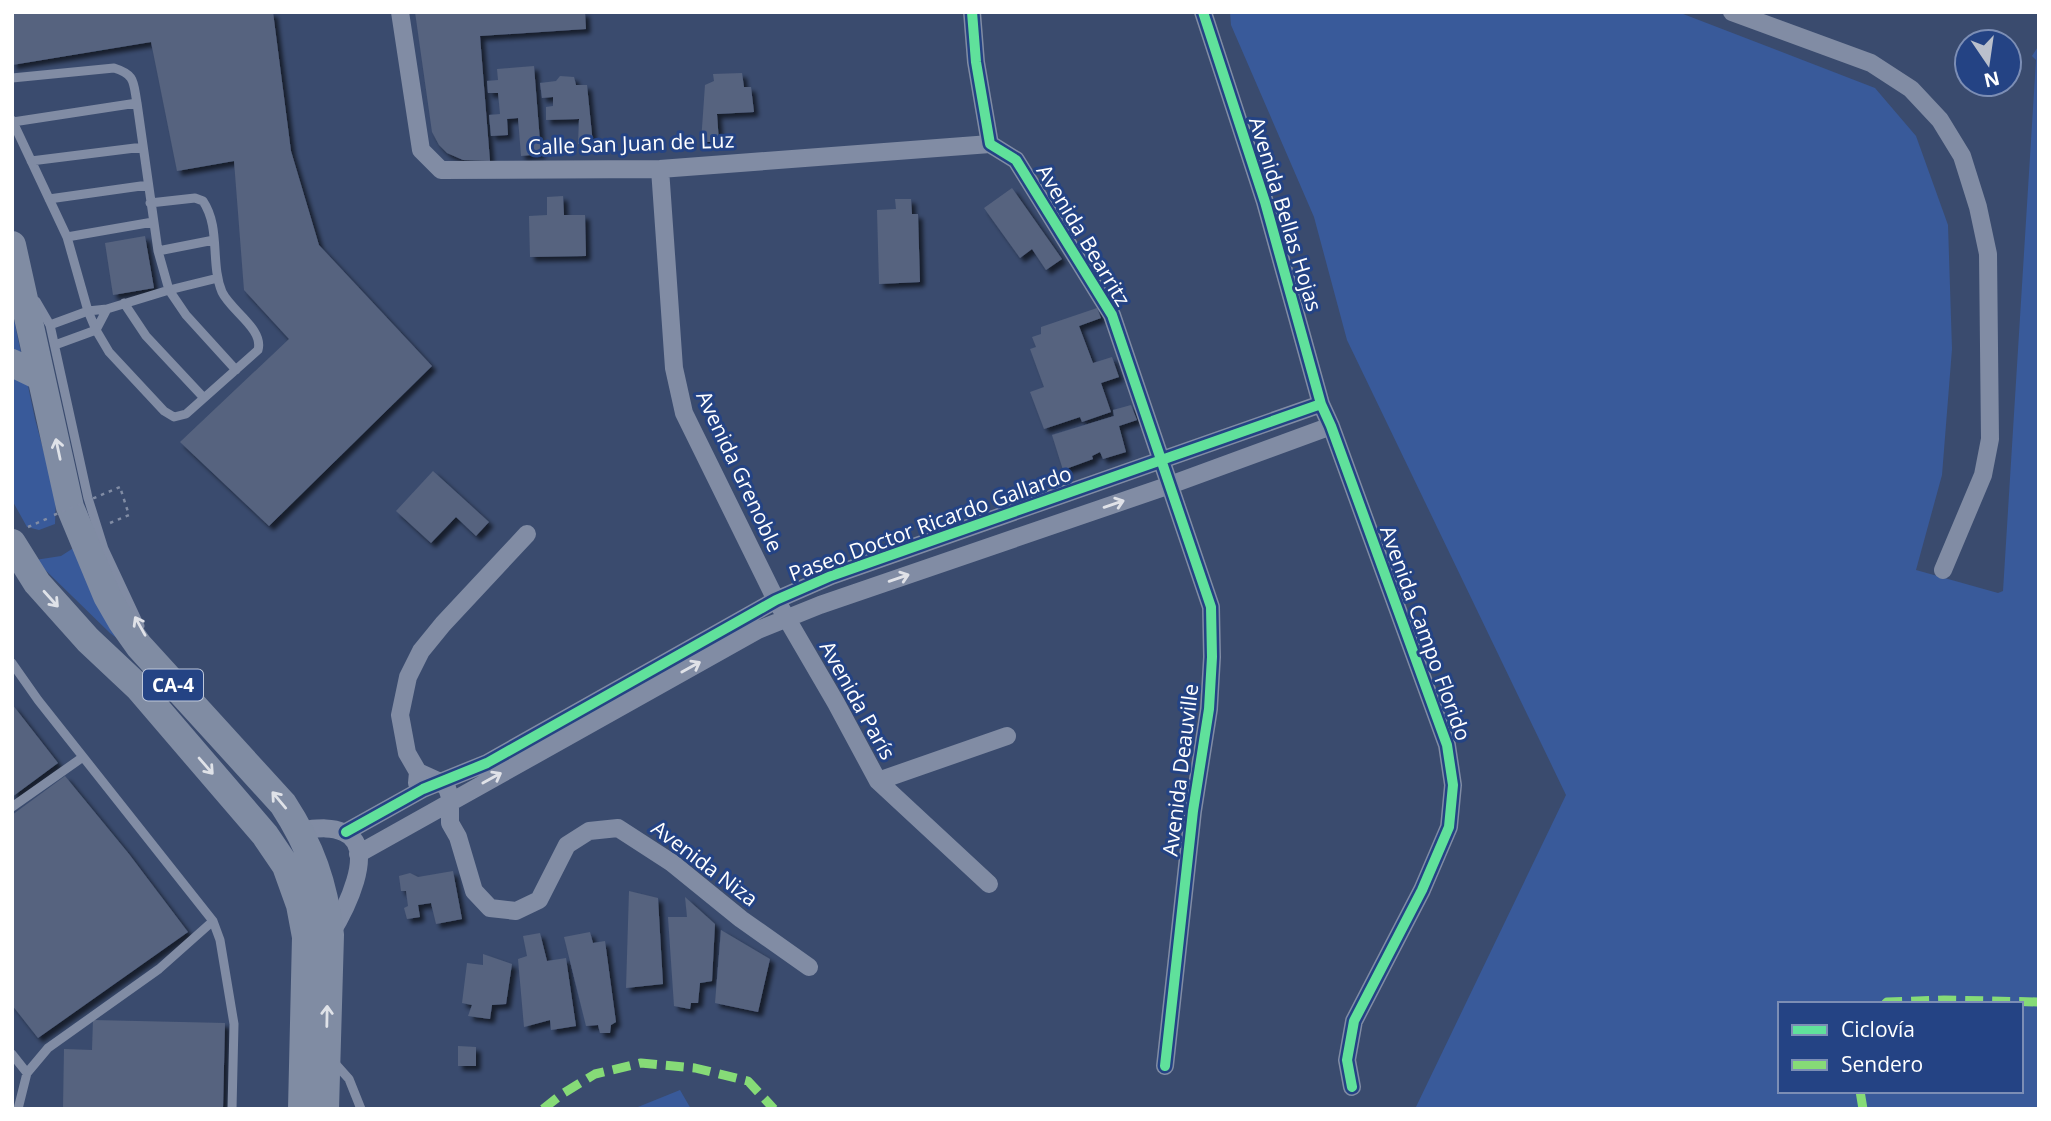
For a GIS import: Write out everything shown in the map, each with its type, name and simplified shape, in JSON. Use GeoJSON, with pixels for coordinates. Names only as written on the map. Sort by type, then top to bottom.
{"type":"FeatureCollection","features":[{"type":"Feature","properties":{"kind":"highway","name":"CA-4"},"geometry":{"type":"LineString","coordinates":[[14,260],[70,506],[107,596],[129,634],[283,804],[300,830],[321,882],[330,935],[325,1109]]}},
{"type":"Feature","properties":{"kind":"highway"},"geometry":{"type":"LineString","coordinates":[[12,363],[41,377]]}},
{"type":"Feature","properties":{"kind":"highway","name":"CA-4"},"geometry":{"type":"LineString","coordinates":[[12,543],[37,583],[88,640],[138,687],[265,835],[286,866],[300,905],[306,937],[302,1109]]}},
{"type":"Feature","properties":{"kind":"street","name":"Calle San Juan de Luz"},"geometry":{"type":"LineString","coordinates":[[400,12],[421,150],[441,170],[660,169],[990,144]]}},
{"type":"Feature","properties":{"kind":"street"},"geometry":{"type":"LineString","coordinates":[[972,12],[976,62],[990,144]]}},
{"type":"Feature","properties":{"kind":"street","name":"Avenida Bellas Hojas"},"geometry":{"type":"LineString","coordinates":[[1203,12],[1265,202],[1321,404],[1331,426]]}},
{"type":"Feature","properties":{"kind":"street"},"geometry":{"type":"LineString","coordinates":[[1732,12],[1871,63],[1911,89],[1940,120],[1962,156],[1978,207],[1988,254],[1990,439],[1983,475],[1943,570]]}},
{"type":"Feature","properties":{"kind":"street","name":"Avenida Bearritz"},"geometry":{"type":"LineString","coordinates":[[990,144],[1016,160],[1112,315],[1170,485]]}},
{"type":"Feature","properties":{"kind":"street","name":"Avenida Grenoble"},"geometry":{"type":"LineString","coordinates":[[660,169],[674,368],[684,413],[786,619]]}},
{"type":"Feature","properties":{"kind":"street","name":"Paseo Doctor Ricardo Gallardo"},"geometry":{"type":"LineString","coordinates":[[346,832],[416,793],[487,763],[776,600],[831,576],[1321,404]]}},
{"type":"Feature","properties":{"kind":"street","name":"Paseo Doctor Ricardo Gallardo"},"geometry":{"type":"LineString","coordinates":[[358,853],[758,630],[833,601],[1170,485],[1331,426]]}},
{"type":"Feature","properties":{"kind":"street","name":"Avenida Campo Florido"},"geometry":{"type":"LineString","coordinates":[[1331,426],[1447,745],[1453,785],[1449,827],[1422,890],[1354,1021],[1348,1060],[1352,1087]]}},
{"type":"Feature","properties":{"kind":"street","name":"Avenida Deauville"},"geometry":{"type":"LineString","coordinates":[[1165,1066],[1193,811],[1209,709],[1212,657],[1211,607],[1170,485]]}},
{"type":"Feature","properties":{"kind":"street"},"geometry":{"type":"LineString","coordinates":[[440,782],[418,772],[407,753],[400,715],[408,677],[421,651],[443,624],[527,534]]}},
{"type":"Feature","properties":{"kind":"street","name":"Avenida París"},"geometry":{"type":"LineString","coordinates":[[786,619],[836,703],[877,781],[989,884]]}},
{"type":"Feature","properties":{"kind":"street"},"geometry":{"type":"LineString","coordinates":[[877,781],[1007,736]]}},
{"type":"Feature","properties":{"kind":"street"},"geometry":{"type":"LineString","coordinates":[[418,772],[418,803],[430,813],[450,823]]}},
{"type":"Feature","properties":{"kind":"street","name":"Avenida Niza"},"geometry":{"type":"LineString","coordinates":[[440,782],[449,792],[450,823],[458,836],[474,891],[490,908],[516,911],[539,900],[567,845],[589,831],[618,828],[672,863],[741,919],[809,967]]}},
{"type":"Feature","properties":{"kind":"street"},"geometry":{"type":"LineString","coordinates":[[300,830],[331,829],[346,832],[355,841],[358,853],[357,876],[350,898],[330,935]]}},
{"type":"Feature","properties":{"kind":"lane"},"geometry":{"type":"LineString","coordinates":[[12,78],[114,68],[127,72],[133,80],[153,222],[169,290],[186,315],[236,370]]}},
{"type":"Feature","properties":{"kind":"lane"},"geometry":{"type":"LineString","coordinates":[[137,103],[13,121],[66,237],[96,330],[110,352],[164,411],[174,417],[186,414],[258,350],[260,345],[258,336],[224,295],[218,278],[212,219],[203,201],[195,198],[150,203]]}},
{"type":"Feature","properties":{"kind":"lane"},"geometry":{"type":"LineString","coordinates":[[31,162],[143,147]]}},
{"type":"Feature","properties":{"kind":"lane"},"geometry":{"type":"LineString","coordinates":[[49,199],[148,185]]}},
{"type":"Feature","properties":{"kind":"lane"},"geometry":{"type":"LineString","coordinates":[[66,237],[153,222]]}},
{"type":"Feature","properties":{"kind":"lane"},"geometry":{"type":"LineString","coordinates":[[158,251],[214,240]]}},
{"type":"Feature","properties":{"kind":"lane"},"geometry":{"type":"LineString","coordinates":[[14,260],[50,325],[88,498],[104,549],[142,630]]}},
{"type":"Feature","properties":{"kind":"lane"},"geometry":{"type":"LineString","coordinates":[[50,325],[88,311],[107,309],[218,278]]}},
{"type":"Feature","properties":{"kind":"lane"},"geometry":{"type":"LineString","coordinates":[[124,303],[146,336],[204,398]]}},
{"type":"Feature","properties":{"kind":"lane"},"geometry":{"type":"LineString","coordinates":[[55,345],[96,330],[107,309]]}},
{"type":"Feature","properties":{"kind":"lane"},"geometry":{"type":"LineString","coordinates":[[149,641],[173,685]]}},
{"type":"Feature","properties":{"kind":"lane"},"geometry":{"type":"LineString","coordinates":[[12,663],[213,920],[220,940],[234,1024],[232,1109]]}},
{"type":"Feature","properties":{"kind":"lane"},"geometry":{"type":"LineString","coordinates":[[12,807],[83,757]]}},
{"type":"Feature","properties":{"kind":"lane"},"geometry":{"type":"LineString","coordinates":[[18,1109],[26,1073],[48,1048],[159,969],[213,920]]}},
{"type":"Feature","properties":{"kind":"lane"},"geometry":{"type":"LineString","coordinates":[[326,1053],[349,1079],[361,1109]]}},
{"type":"Feature","properties":{"kind":"lane"},"geometry":{"type":"LineString","coordinates":[[12,1054],[26,1073]]}},
{"type":"Feature","properties":{"kind":"path"},"geometry":{"type":"LineString","coordinates":[[54,515],[120,487],[129,515],[98,529]]}},
{"type":"Feature","properties":{"kind":"path"},"geometry":{"type":"LineString","coordinates":[[42,520],[49,518]]}},
{"type":"Feature","properties":{"kind":"shaded area"},"geometry":{"type":"Polygon","coordinates":[[[1230,12],[1678,12],[1875,88],[1916,136],[1948,225],[1952,349],[1942,475],[1916,570],[1998,593],[2003,591],[2036,60],[2032,56],[2039,45],[2039,1109],[1415,1109],[1566,795],[1347,340],[1314,217],[1231,25],[1230,12]]]}},
{"type":"Feature","properties":{"kind":"shaded area"},"geometry":{"type":"Polygon","coordinates":[[[12,310],[35,419],[56,497],[55,524],[39,530],[27,527],[12,500],[12,310]]]}},
{"type":"Feature","properties":{"kind":"shaded area"},"geometry":{"type":"Polygon","coordinates":[[[75,547],[126,645],[110,633],[35,560],[61,556],[75,547]]]}},
{"type":"Feature","properties":{"kind":"shaded area"},"geometry":{"type":"Polygon","coordinates":[[[680,1090],[691,1109],[633,1109],[680,1090]]]}},
{"type":"Feature","properties":{"kind":"building"},"geometry":{"type":"Polygon","coordinates":[[[12,12],[273,12],[291,151],[319,245],[432,366],[269,526],[180,442],[289,339],[244,290],[234,161],[177,171],[151,42],[12,65],[12,12]]]}},
{"type":"Feature","properties":{"kind":"building"},"geometry":{"type":"Polygon","coordinates":[[[415,12],[585,12],[586,29],[480,36],[490,161],[463,160],[447,153],[432,132],[415,12]]]}},
{"type":"Feature","properties":{"kind":"building"},"geometry":{"type":"Polygon","coordinates":[[[534,66],[541,154],[521,156],[518,118],[507,119],[508,135],[491,136],[489,115],[500,114],[498,93],[488,93],[487,81],[498,80],[497,69],[534,66]]]}},
{"type":"Feature","properties":{"kind":"building"},"geometry":{"type":"Polygon","coordinates":[[[742,73],[744,87],[751,87],[754,112],[717,114],[719,142],[701,142],[705,85],[714,81],[713,74],[742,73]]]}},
{"type":"Feature","properties":{"kind":"building"},"geometry":{"type":"Polygon","coordinates":[[[560,76],[574,77],[576,85],[587,85],[593,144],[578,144],[579,119],[546,120],[546,107],[553,106],[553,97],[542,98],[540,83],[556,81],[560,76]]]}},
{"type":"Feature","properties":{"kind":"building"},"geometry":{"type":"Polygon","coordinates":[[[1012,188],[1062,259],[1046,270],[1032,249],[1020,258],[984,208],[1012,188]]]}},
{"type":"Feature","properties":{"kind":"building"},"geometry":{"type":"Polygon","coordinates":[[[563,196],[564,215],[585,215],[586,256],[530,257],[529,216],[547,215],[547,197],[563,196]]]}},
{"type":"Feature","properties":{"kind":"building"},"geometry":{"type":"Polygon","coordinates":[[[895,199],[911,199],[912,214],[918,214],[920,282],[879,284],[877,210],[896,209],[895,199]]]}},
{"type":"Feature","properties":{"kind":"building"},"geometry":{"type":"Polygon","coordinates":[[[145,236],[154,288],[113,295],[105,243],[145,236]]]}},
{"type":"Feature","properties":{"kind":"building"},"geometry":{"type":"Polygon","coordinates":[[[1097,308],[1101,318],[1079,326],[1093,363],[1112,357],[1119,377],[1101,383],[1111,412],[1082,422],[1080,417],[1044,429],[1030,392],[1044,387],[1030,349],[1036,347],[1032,337],[1041,334],[1041,327],[1097,308]]]}},
{"type":"Feature","properties":{"kind":"building"},"geometry":{"type":"Polygon","coordinates":[[[1131,405],[1137,420],[1119,426],[1126,452],[1103,459],[1100,452],[1092,456],[1093,459],[1063,470],[1052,435],[1114,416],[1113,410],[1131,405]]]}},
{"type":"Feature","properties":{"kind":"building"},"geometry":{"type":"Polygon","coordinates":[[[433,471],[489,522],[476,536],[456,517],[431,543],[396,511],[433,471]]]}},
{"type":"Feature","properties":{"kind":"building"},"geometry":{"type":"Polygon","coordinates":[[[12,704],[58,763],[12,797],[12,704]]]}},
{"type":"Feature","properties":{"kind":"building"},"geometry":{"type":"Polygon","coordinates":[[[65,776],[188,932],[38,1038],[12,1005],[12,815],[65,776]]]}},
{"type":"Feature","properties":{"kind":"building"},"geometry":{"type":"Polygon","coordinates":[[[453,871],[462,919],[436,924],[431,903],[418,905],[420,917],[407,919],[404,908],[408,906],[406,891],[401,891],[399,876],[410,873],[418,877],[453,871]]]}},
{"type":"Feature","properties":{"kind":"building"},"geometry":{"type":"Polygon","coordinates":[[[629,891],[658,898],[663,984],[626,988],[629,891]]]}},
{"type":"Feature","properties":{"kind":"building"},"geometry":{"type":"Polygon","coordinates":[[[685,897],[715,924],[712,981],[700,983],[698,1003],[691,1003],[690,1009],[674,1006],[668,917],[687,917],[685,897]]]}},
{"type":"Feature","properties":{"kind":"building"},"geometry":{"type":"Polygon","coordinates":[[[721,930],[770,959],[758,1012],[715,1003],[721,930]]]}},
{"type":"Feature","properties":{"kind":"building"},"geometry":{"type":"Polygon","coordinates":[[[590,932],[593,943],[605,941],[616,1022],[611,1025],[610,1033],[600,1033],[598,1025],[586,1026],[564,937],[590,932]]]}},
{"type":"Feature","properties":{"kind":"building"},"geometry":{"type":"Polygon","coordinates":[[[540,933],[547,961],[566,958],[576,1026],[551,1030],[550,1020],[524,1027],[518,959],[527,956],[523,936],[540,933]]]}},
{"type":"Feature","properties":{"kind":"building"},"geometry":{"type":"Polygon","coordinates":[[[483,954],[512,964],[506,1004],[492,1005],[490,1019],[468,1016],[472,1005],[462,1003],[467,963],[483,965],[483,954]]]}},
{"type":"Feature","properties":{"kind":"building"},"geometry":{"type":"Polygon","coordinates":[[[93,1020],[225,1023],[223,1109],[63,1109],[64,1049],[92,1050],[93,1020]]]}},
{"type":"Feature","properties":{"kind":"building"},"geometry":{"type":"Polygon","coordinates":[[[458,1046],[476,1047],[476,1066],[458,1066],[458,1046]]]}},
{"type":"Feature","properties":{"kind":"marked path"},"geometry":{"type":"LineString","coordinates":[[1887,1002],[2039,1002]]}},
{"type":"Feature","properties":{"kind":"marked path"},"geometry":{"type":"LineString","coordinates":[[543,1109],[595,1074],[641,1063],[695,1068],[748,1081],[774,1109]]}},
{"type":"Feature","properties":{"kind":"marked path"},"geometry":{"type":"LineString","coordinates":[[1860,1093],[1863,1109]]}},
{"type":"Feature","properties":{"kind":"cycle path"},"geometry":{"type":"LineString","coordinates":[[972,12],[976,62],[990,144],[1016,160],[1112,315],[1211,607],[1209,709],[1193,811],[1165,1066]]}},
{"type":"Feature","properties":{"kind":"cycle path"},"geometry":{"type":"LineString","coordinates":[[1203,12],[1265,202],[1321,404],[1447,745],[1453,785],[1449,827],[1422,890],[1354,1021],[1347,1060],[1352,1087]]}},
{"type":"Feature","properties":{"kind":"cycle path"},"geometry":{"type":"LineString","coordinates":[[346,832],[423,789],[487,763],[776,600],[831,576],[1321,404]]}}]}
